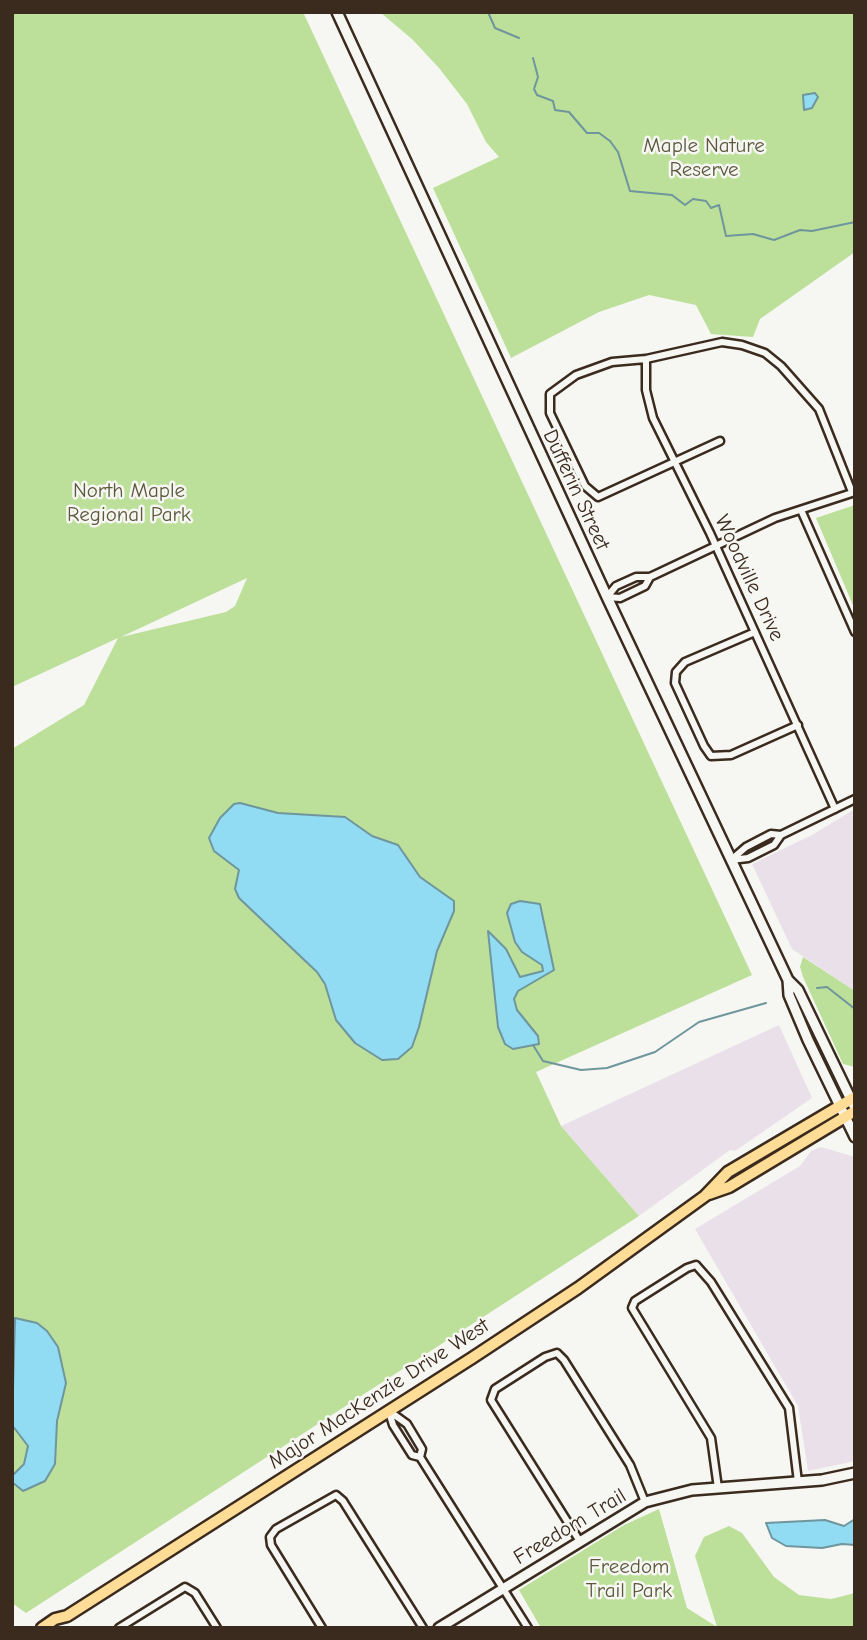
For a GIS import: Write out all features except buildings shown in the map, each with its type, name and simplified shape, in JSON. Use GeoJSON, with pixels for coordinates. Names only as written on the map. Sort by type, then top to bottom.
{"type":"FeatureCollection","features":[{"type":"Feature","properties":{"kind":"main road","name":"Dufferin Street"},"geometry":{"type":"LineString","coordinates":[[337,12],[731,860],[788,980],[798,990],[854,1104]]}},
{"type":"Feature","properties":{"kind":"main road","name":"Dufferin Street"},"geometry":{"type":"LineString","coordinates":[[788,980],[789,995],[855,1138]]}},
{"type":"Feature","properties":{"kind":"main road","name":"Major MacKenzie Drive West"},"geometry":{"type":"LineString","coordinates":[[42,1628],[55,1619],[67,1616],[578,1288],[705,1196],[728,1172],[839,1105],[854,1104]]}},
{"type":"Feature","properties":{"kind":"main road","name":"Major MacKenzie Drive West"},"geometry":{"type":"LineString","coordinates":[[705,1196],[729,1187],[845,1117],[854,1104]]}},
{"type":"Feature","properties":{"kind":"main road","name":"Freedom Trail"},"geometry":{"type":"LineString","coordinates":[[439,1628],[645,1502],[676,1493],[831,1479],[855,1473]]}},
{"type":"Feature","properties":{"kind":"main road"},"geometry":{"type":"LineString","coordinates":[[62,1628],[67,1616]]}},
{"type":"Feature","properties":{"kind":"street"},"geometry":{"type":"LineString","coordinates":[[607,597],[617,586],[636,577],[649,577],[775,518],[853,492],[819,409],[797,383],[765,353],[722,342],[646,359],[612,362],[576,375],[550,394],[550,413],[592,495],[598,497],[720,441]]}},
{"type":"Feature","properties":{"kind":"street","name":"Woodville Drive"},"geometry":{"type":"LineString","coordinates":[[646,359],[646,390],[653,418],[716,547],[835,808]]}},
{"type":"Feature","properties":{"kind":"street"},"geometry":{"type":"LineString","coordinates":[[801,510],[855,632]]}},
{"type":"Feature","properties":{"kind":"street"},"geometry":{"type":"LineString","coordinates":[[607,597],[623,597],[645,586],[649,577]]}},
{"type":"Feature","properties":{"kind":"street"},"geometry":{"type":"LineString","coordinates":[[755,632],[685,662],[676,672],[676,683],[704,746],[711,756],[731,755],[798,724]]}},
{"type":"Feature","properties":{"kind":"street"},"geometry":{"type":"LineString","coordinates":[[731,860],[748,859],[774,845],[781,835],[855,799]]}},
{"type":"Feature","properties":{"kind":"street"},"geometry":{"type":"LineString","coordinates":[[731,860],[746,847],[771,834],[781,835]]}},
{"type":"Feature","properties":{"kind":"street"},"geometry":{"type":"LineString","coordinates":[[718,1488],[711,1438],[632,1308],[635,1301],[696,1265],[711,1282],[789,1408],[799,1482]]}},
{"type":"Feature","properties":{"kind":"street"},"geometry":{"type":"LineString","coordinates":[[579,1540],[491,1400],[495,1389],[550,1355],[557,1353],[564,1360],[631,1465],[645,1502]]}},
{"type":"Feature","properties":{"kind":"street"},"geometry":{"type":"LineString","coordinates":[[389,1411],[393,1425],[412,1455],[420,1457],[528,1628]]}},
{"type":"Feature","properties":{"kind":"street"},"geometry":{"type":"LineString","coordinates":[[389,1411],[405,1423],[422,1449],[420,1457]]}},
{"type":"Feature","properties":{"kind":"street"},"geometry":{"type":"LineString","coordinates":[[323,1628],[271,1545],[270,1536],[276,1529],[336,1495],[343,1501],[423,1628]]}},
{"type":"Feature","properties":{"kind":"street"},"geometry":{"type":"LineString","coordinates":[[119,1628],[185,1587],[195,1593],[216,1628]]}},
{"type":"Feature","properties":{"kind":"shaded area"},"geometry":{"type":"Polygon","coordinates":[[[855,809],[855,991],[792,949],[752,864],[812,835],[855,809]]]}},
{"type":"Feature","properties":{"kind":"shaded area"},"geometry":{"type":"Polygon","coordinates":[[[779,1025],[812,1098],[735,1151],[730,1150],[639,1216],[561,1126],[779,1025]]]}},
{"type":"Feature","properties":{"kind":"shaded area"},"geometry":{"type":"Polygon","coordinates":[[[821,1147],[855,1157],[855,1461],[808,1471],[798,1406],[695,1229],[800,1166],[811,1151],[821,1147]]]}},
{"type":"Feature","properties":{"kind":"green space","name":"North Maple Regional Park"},"geometry":{"type":"Polygon","coordinates":[[[12,12],[303,12],[752,975],[536,1072],[561,1126],[639,1216],[26,1613],[12,1603],[12,749],[84,705],[118,638],[12,687],[12,12]],[[247,578],[121,637],[226,612],[235,606],[247,578]]]}},
{"type":"Feature","properties":{"kind":"green space","name":"Maple Nature Reserve"},"geometry":{"type":"Polygon","coordinates":[[[380,12],[855,12],[855,252],[760,319],[753,337],[711,334],[696,305],[649,295],[599,312],[511,358],[433,188],[499,157],[486,142],[467,104],[439,68],[413,40],[380,12]]]}},
{"type":"Feature","properties":{"kind":"green space"},"geometry":{"type":"Polygon","coordinates":[[[855,505],[855,610],[816,518],[855,505]]]}},
{"type":"Feature","properties":{"kind":"green space"},"geometry":{"type":"Polygon","coordinates":[[[803,957],[855,991],[855,1067],[843,1064],[803,977],[800,967],[803,957]]]}},
{"type":"Feature","properties":{"kind":"green space","name":"Freedom Trail Park"},"geometry":{"type":"Polygon","coordinates":[[[659,1509],[687,1608],[717,1627],[695,1556],[704,1537],[729,1526],[742,1533],[774,1577],[799,1595],[831,1599],[855,1593],[855,1628],[541,1628],[519,1590],[624,1525],[659,1509]]]}},
{"type":"Feature","properties":{"kind":"water"},"geometry":{"type":"Polygon","coordinates":[[[815,93],[818,97],[812,108],[804,110],[803,95],[815,93]]]}},
{"type":"Feature","properties":{"kind":"water"},"geometry":{"type":"Polygon","coordinates":[[[240,803],[278,813],[345,817],[372,836],[398,845],[420,877],[454,901],[454,911],[437,951],[412,1047],[398,1059],[382,1060],[355,1043],[336,1020],[325,984],[317,972],[239,898],[235,889],[239,870],[214,851],[209,838],[220,818],[234,804],[240,803]]]}},
{"type":"Feature","properties":{"kind":"water"},"geometry":{"type":"Polygon","coordinates":[[[520,901],[540,904],[554,970],[518,991],[514,999],[517,1010],[538,1036],[539,1044],[513,1049],[505,1044],[498,1027],[488,931],[506,949],[520,977],[543,971],[542,965],[522,952],[515,942],[507,913],[511,904],[520,901]]]}},
{"type":"Feature","properties":{"kind":"water"},"geometry":{"type":"Polygon","coordinates":[[[15,1318],[37,1323],[47,1331],[58,1347],[66,1383],[57,1421],[55,1464],[45,1481],[23,1491],[12,1482],[13,1475],[24,1464],[28,1446],[12,1425],[15,1318]]]}},
{"type":"Feature","properties":{"kind":"water"},"geometry":{"type":"Polygon","coordinates":[[[855,1519],[855,1545],[842,1544],[822,1548],[786,1546],[772,1538],[766,1523],[825,1520],[844,1526],[855,1519]]]}},
{"type":"Feature","properties":{"kind":"waterway"},"geometry":{"type":"LineString","coordinates":[[488,12],[495,28],[519,38]]}},
{"type":"Feature","properties":{"kind":"waterway"},"geometry":{"type":"LineString","coordinates":[[533,58],[538,77],[534,89],[537,95],[553,101],[555,110],[569,112],[587,133],[599,133],[610,141],[618,152],[630,191],[672,195],[685,205],[693,199],[706,201],[711,208],[719,205],[726,236],[753,234],[774,240],[800,230],[812,231],[855,222]]}},
{"type":"Feature","properties":{"kind":"waterway"},"geometry":{"type":"LineString","coordinates":[[817,988],[827,987],[855,1009]]}},
{"type":"Feature","properties":{"kind":"waterway"},"geometry":{"type":"LineString","coordinates":[[533,1045],[543,1061],[581,1070],[607,1068],[655,1052],[699,1022],[766,1003]]}}]}
